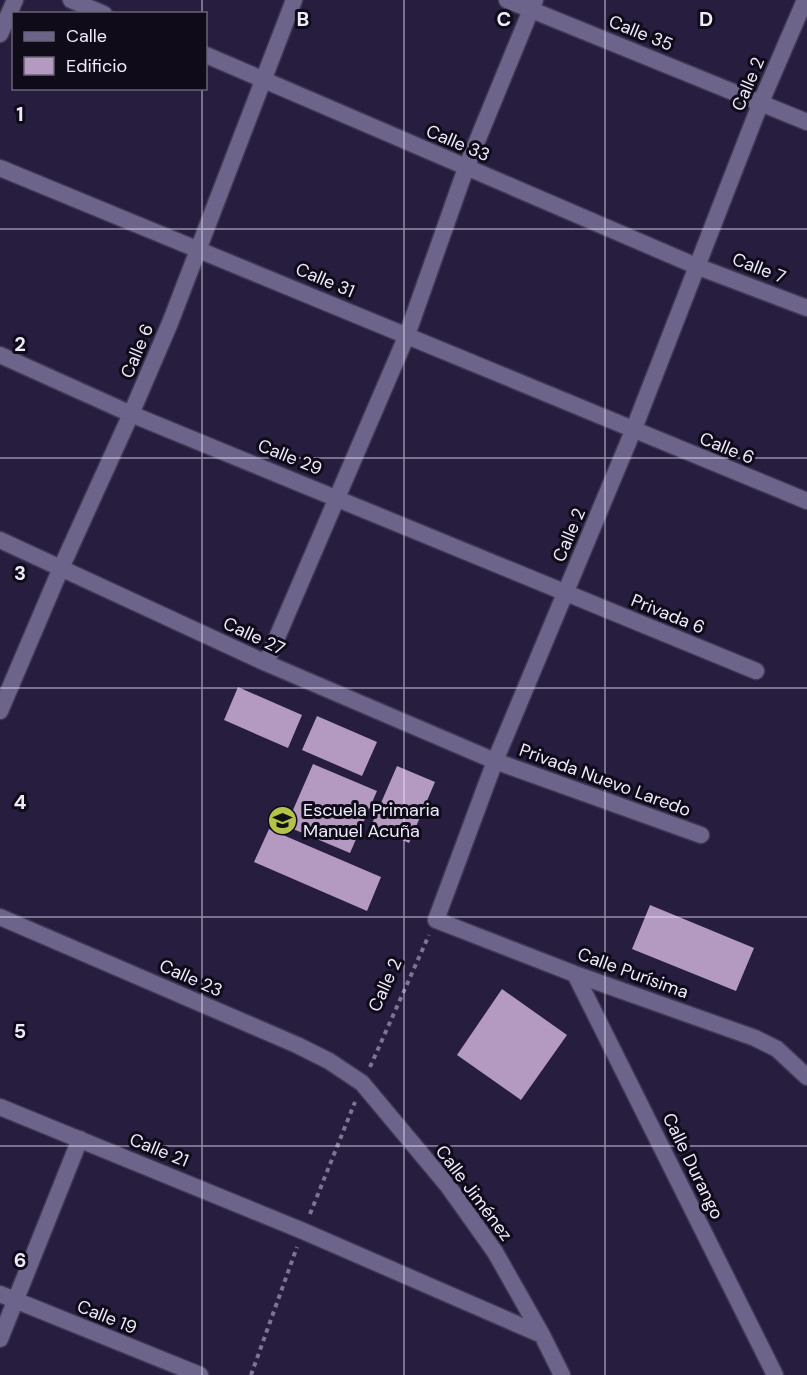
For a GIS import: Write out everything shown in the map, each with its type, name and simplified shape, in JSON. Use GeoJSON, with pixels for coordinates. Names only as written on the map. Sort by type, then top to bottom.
{"type":"FeatureCollection","features":[{"type":"Feature","properties":{"kind":"street"},"geometry":{"type":"LineString","coordinates":[[0,34],[15,0]]}},
{"type":"Feature","properties":{"kind":"street"},"geometry":{"type":"LineString","coordinates":[[71,0],[99,12]]}},
{"type":"Feature","properties":{"kind":"street","name":"Calle 6"},"geometry":{"type":"LineString","coordinates":[[0,711],[61,568],[131,414],[200,249],[294,0]]}},
{"type":"Feature","properties":{"kind":"street","name":"Calle 35"},"geometry":{"type":"LineString","coordinates":[[507,0],[532,5],[807,122]]}},
{"type":"Feature","properties":{"kind":"street","name":"Calle 2"},"geometry":{"type":"LineString","coordinates":[[436,920],[495,761],[633,431],[761,102],[805,0]]}},
{"type":"Feature","properties":{"kind":"street"},"geometry":{"type":"LineString","coordinates":[[267,663],[407,335],[466,168],[532,5]]}},
{"type":"Feature","properties":{"kind":"street","name":"Calle 33"},"geometry":{"type":"LineString","coordinates":[[207,55],[696,266]]}},
{"type":"Feature","properties":{"kind":"street","name":"Calle 31"},"geometry":{"type":"LineString","coordinates":[[0,168],[407,335],[633,431]]}},
{"type":"Feature","properties":{"kind":"street","name":"Calle 7"},"geometry":{"type":"LineString","coordinates":[[696,266],[807,308]]}},
{"type":"Feature","properties":{"kind":"street","name":"Calle 29"},"geometry":{"type":"LineString","coordinates":[[0,355],[131,414],[566,593]]}},
{"type":"Feature","properties":{"kind":"street","name":"Calle 6"},"geometry":{"type":"LineString","coordinates":[[633,431],[807,501]]}},
{"type":"Feature","properties":{"kind":"street","name":"Calle 27"},"geometry":{"type":"LineString","coordinates":[[0,540],[267,663],[495,761]]}},
{"type":"Feature","properties":{"kind":"street","name":"Privada 6"},"geometry":{"type":"LineString","coordinates":[[566,593],[756,671]]}},
{"type":"Feature","properties":{"kind":"street","name":"Privada Nuevo Laredo"},"geometry":{"type":"LineString","coordinates":[[495,761],[701,835]]}},
{"type":"Feature","properties":{"kind":"street","name":"Calle 23"},"geometry":{"type":"LineString","coordinates":[[0,917],[297,1046],[329,1061],[362,1083]]}},
{"type":"Feature","properties":{"kind":"street","name":"Calle Purísima"},"geometry":{"type":"LineString","coordinates":[[436,920],[575,974],[768,1044],[787,1057],[807,1077]]}},
{"type":"Feature","properties":{"kind":"street","name":"Calle Durango"},"geometry":{"type":"LineString","coordinates":[[575,974],[775,1375]]}},
{"type":"Feature","properties":{"kind":"street","name":"Calle Jiménez"},"geometry":{"type":"LineString","coordinates":[[362,1083],[448,1186],[495,1252],[562,1375]]}},
{"type":"Feature","properties":{"kind":"street","name":"Calle 21"},"geometry":{"type":"LineString","coordinates":[[0,1107],[303,1231],[542,1335]]}},
{"type":"Feature","properties":{"kind":"street"},"geometry":{"type":"LineString","coordinates":[[0,1339],[8,1297],[80,1139]]}},
{"type":"Feature","properties":{"kind":"street","name":"Calle 19"},"geometry":{"type":"LineString","coordinates":[[8,1297],[200,1375]]}},
{"type":"Feature","properties":{"kind":"path","name":"Calle 2"},"geometry":{"type":"LineString","coordinates":[[362,1083],[436,920]]}},
{"type":"Feature","properties":{"kind":"building"},"geometry":{"type":"Polygon","coordinates":[[[238,687],[302,715],[288,748],[224,720],[238,687]]]}},
{"type":"Feature","properties":{"kind":"building"},"geometry":{"type":"Polygon","coordinates":[[[317,716],[377,742],[362,776],[302,750],[317,716]]]}},
{"type":"Feature","properties":{"kind":"building"},"geometry":{"type":"Polygon","coordinates":[[[313,764],[377,791],[350,853],[286,826],[313,764]]]}},
{"type":"Feature","properties":{"kind":"building"},"geometry":{"type":"Polygon","coordinates":[[[397,766],[435,782],[409,843],[371,826],[397,766]]]}},
{"type":"Feature","properties":{"kind":"building"},"geometry":{"type":"Polygon","coordinates":[[[269,829],[381,877],[367,911],[254,862],[269,829]]]}},
{"type":"Feature","properties":{"kind":"building"},"geometry":{"type":"Polygon","coordinates":[[[650,905],[754,948],[736,991],[632,949],[650,905]]]}},
{"type":"Feature","properties":{"kind":"building"},"geometry":{"type":"Polygon","coordinates":[[[502,989],[567,1035],[521,1100],[457,1055],[502,989]]]}},
{"type":"Feature","properties":{"kind":"place","name":"Escuela Primaria Manuel Acuña"},"geometry":{"type":"Point","coordinates":[282,820]}}]}
